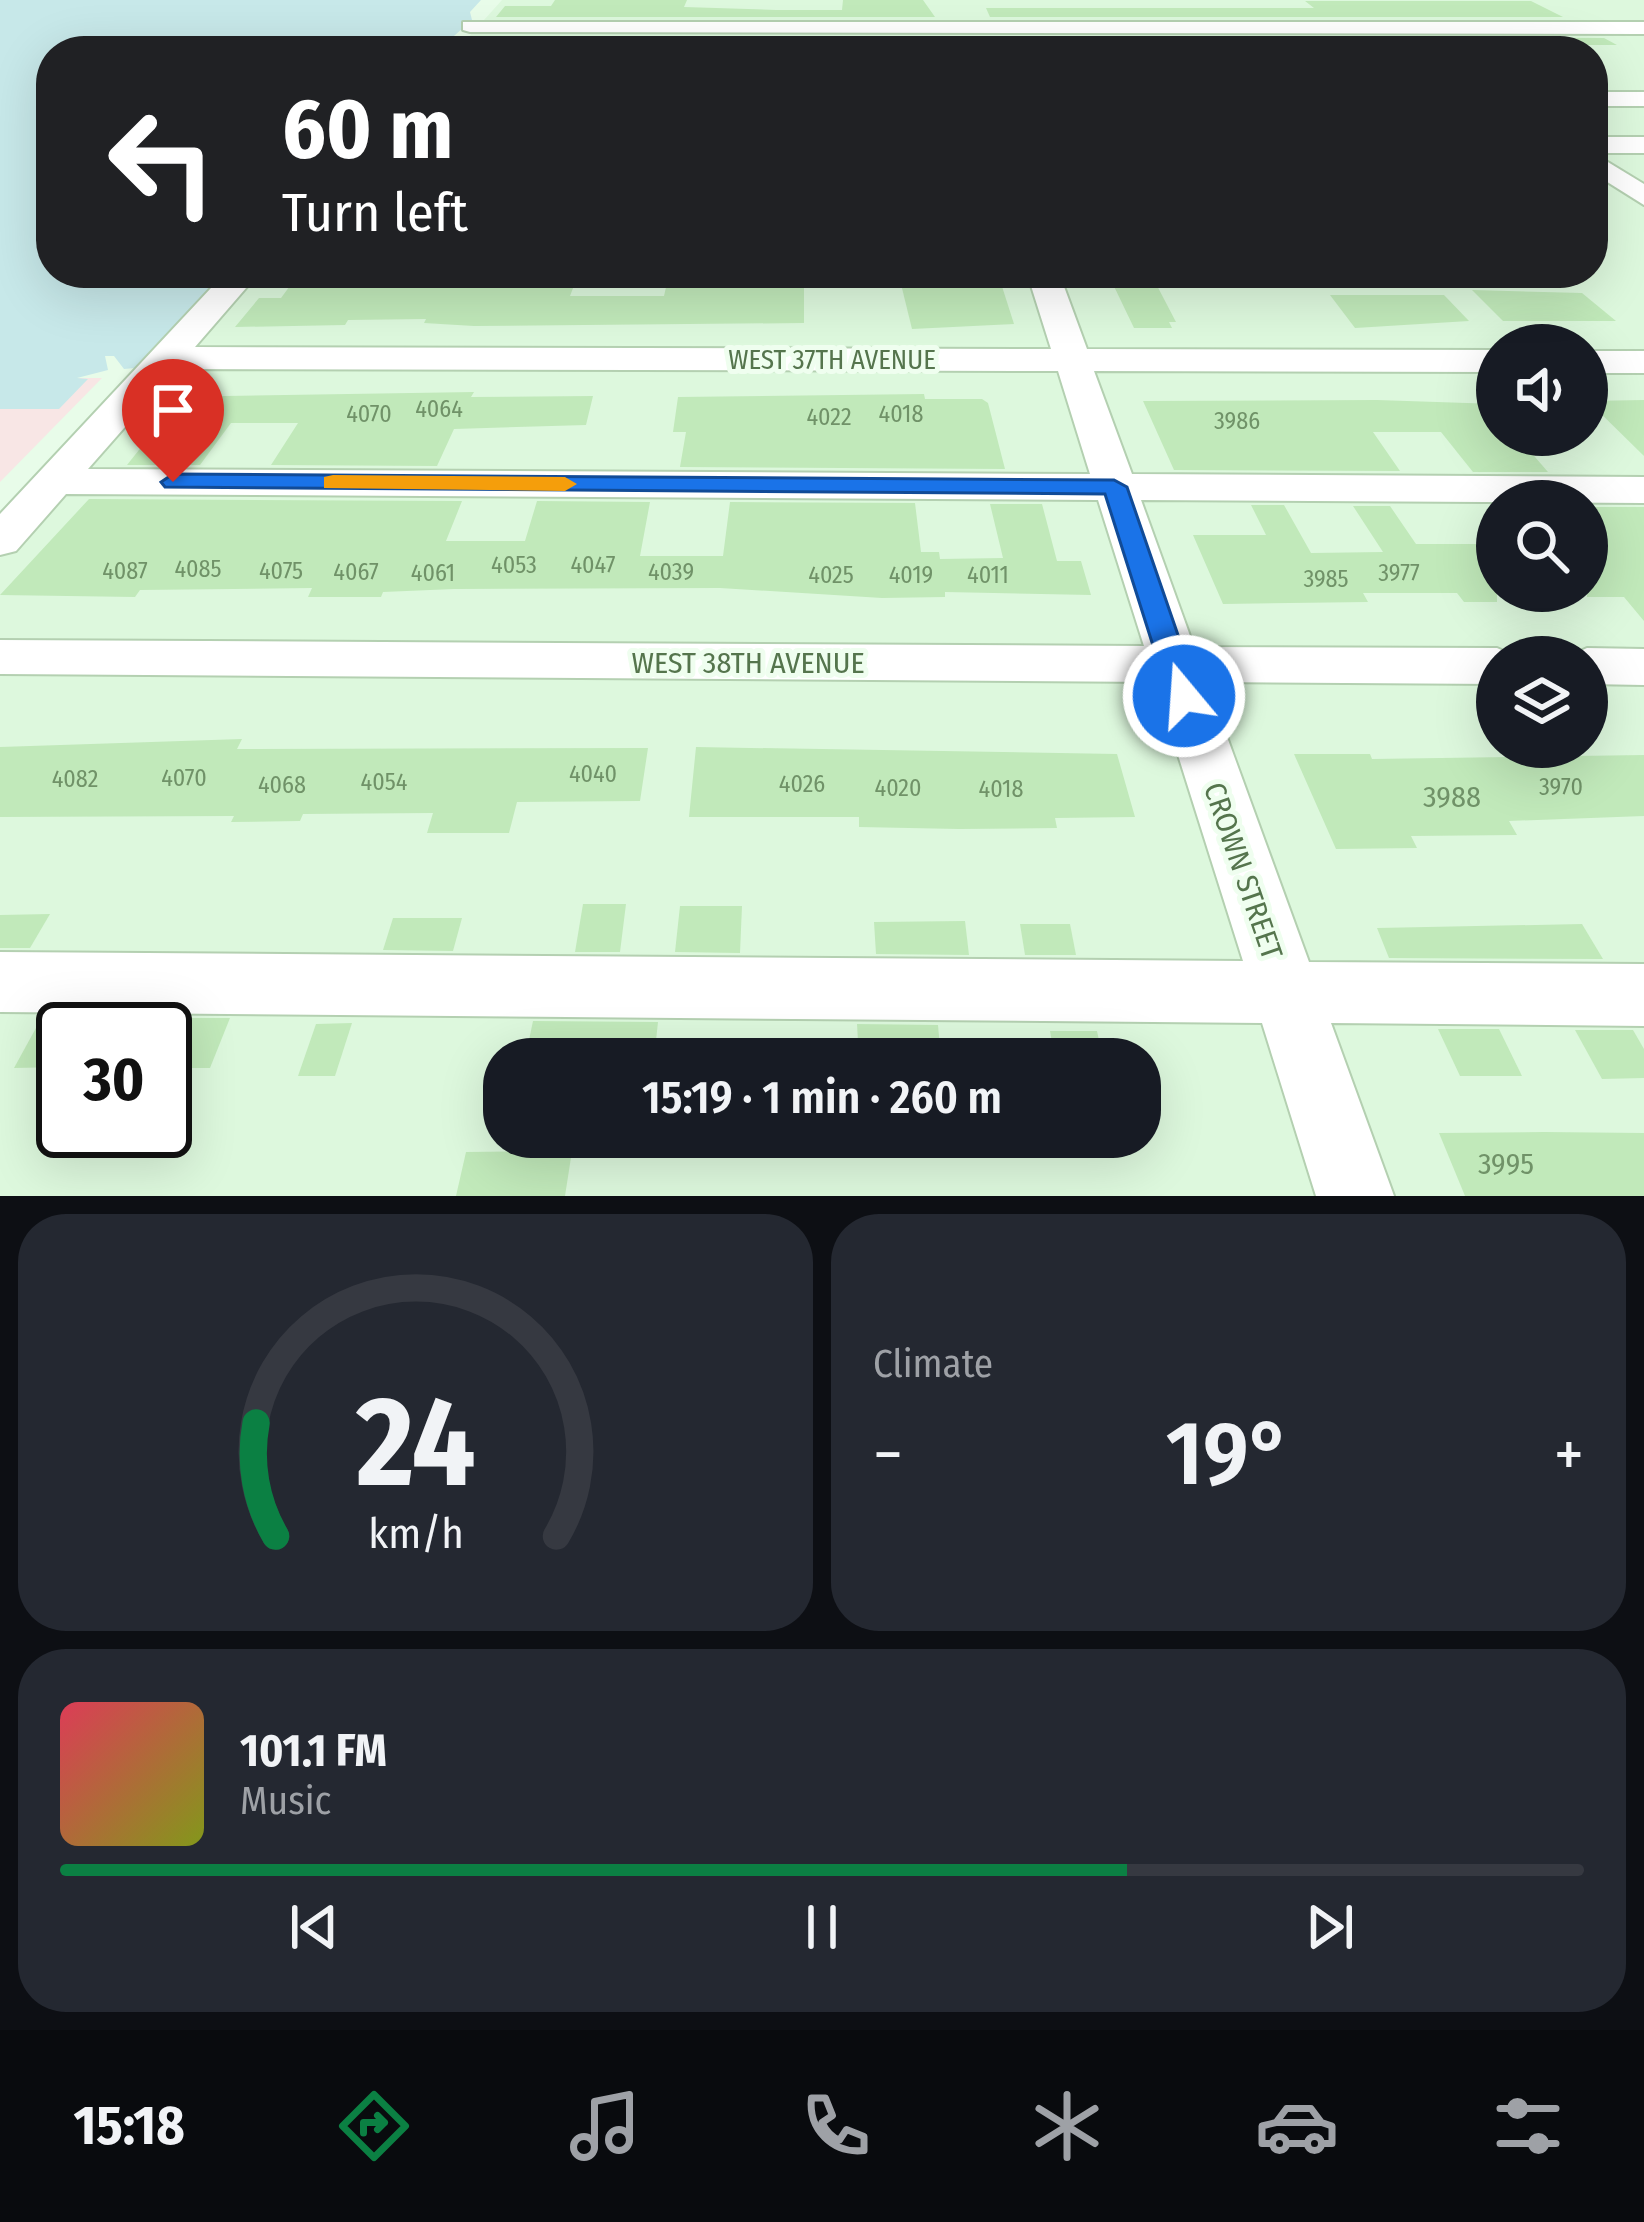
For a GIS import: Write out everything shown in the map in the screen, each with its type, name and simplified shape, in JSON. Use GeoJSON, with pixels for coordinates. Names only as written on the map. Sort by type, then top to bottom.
{"type":"FeatureCollection","features":[{"type":"Feature","properties":{"kind":"street"},"geometry":{"type":"LineString","coordinates":[[492,0],[464,33],[961,27],[1644,28]]}},
{"type":"Feature","properties":{"kind":"street"},"geometry":{"type":"LineString","coordinates":[[953,0],[964,36]]}},
{"type":"Feature","properties":{"kind":"street"},"geometry":{"type":"LineString","coordinates":[[1360,0],[1414,36]]}},
{"type":"Feature","properties":{"kind":"street"},"geometry":{"type":"LineString","coordinates":[[1608,99],[1644,99]]}},
{"type":"Feature","properties":{"kind":"street"},"geometry":{"type":"LineString","coordinates":[[1608,145],[1644,145]]}},
{"type":"Feature","properties":{"kind":"street"},"geometry":{"type":"LineString","coordinates":[[1608,172],[1644,199]]}},
{"type":"Feature","properties":{"kind":"street"},"geometry":{"type":"LineString","coordinates":[[1608,200],[1644,199]]}},
{"type":"Feature","properties":{"kind":"street"},"geometry":{"type":"LineString","coordinates":[[0,541],[230,288]]}},
{"type":"Feature","properties":{"kind":"street","name":"CROWN STREET"},"geometry":{"type":"LineString","coordinates":[[1048,288],[1354,1196]]}},
{"type":"Feature","properties":{"kind":"street","name":"WEST 37TH AVENUE"},"geometry":{"type":"LineString","coordinates":[[168,358],[1476,361]]}},
{"type":"Feature","properties":{"kind":"street"},"geometry":{"type":"LineString","coordinates":[[1608,362],[1644,362]]}},
{"type":"Feature","properties":{"kind":"street"},"geometry":{"type":"LineString","coordinates":[[55,481],[1644,490]]}},
{"type":"Feature","properties":{"kind":"street","name":"WEST 38TH AVENUE"},"geometry":{"type":"LineString","coordinates":[[0,657],[1476,666]]}},
{"type":"Feature","properties":{"kind":"street"},"geometry":{"type":"LineString","coordinates":[[1608,666],[1644,667]]}},
{"type":"Feature","properties":{"kind":"street"},"geometry":{"type":"LineString","coordinates":[[0,982],[1644,995]]}},
{"type":"Feature","properties":{"kind":"shaded area"},"geometry":{"type":"Polygon","coordinates":[[[0,0],[481,0],[470,12],[472,20],[454,36],[36,36],[36,288],[218,288],[135,368],[124,369],[114,356],[105,356],[108,370],[77,378],[88,379],[59,409],[0,409],[0,0]]]}},
{"type":"Feature","properties":{"kind":"shaded area"},"geometry":{"type":"Polygon","coordinates":[[[502,0],[1644,0],[1644,1196],[0,1196],[0,558],[243,288],[1608,288],[1608,36],[470,36],[502,0]]]}},
{"type":"Feature","properties":{"kind":"shaded area"},"geometry":{"type":"Polygon","coordinates":[[[0,378],[102,378],[0,482],[0,378]]]}},
{"type":"Feature","properties":{"kind":"building"},"geometry":{"type":"Polygon","coordinates":[[[555,0],[687,0],[684,7],[842,10],[843,0],[923,0],[935,17],[496,17],[505,6],[551,6],[555,0]]]}},
{"type":"Feature","properties":{"kind":"building"},"geometry":{"type":"Polygon","coordinates":[[[1305,1],[1531,1],[1563,17],[990,17],[986,8],[1314,8],[1305,1]]]}},
{"type":"Feature","properties":{"kind":"building"},"geometry":{"type":"Polygon","coordinates":[[[288,288],[573,288],[570,296],[664,296],[666,288],[804,288],[804,323],[474,326],[424,323],[426,319],[235,327],[259,298],[281,298],[288,288]]]}},
{"type":"Feature","properties":{"kind":"building"},"geometry":{"type":"Polygon","coordinates":[[[902,288],[1003,288],[1014,324],[912,329],[902,288]]]}},
{"type":"Feature","properties":{"kind":"building"},"geometry":{"type":"Polygon","coordinates":[[[1115,288],[1158,288],[1176,322],[1169,322],[1172,328],[1134,328],[1115,288]]]}},
{"type":"Feature","properties":{"kind":"building"},"geometry":{"type":"Polygon","coordinates":[[[1472,290],[1582,293],[1616,321],[1503,321],[1472,290]]]}},
{"type":"Feature","properties":{"kind":"building"},"geometry":{"type":"Polygon","coordinates":[[[1330,295],[1444,295],[1469,321],[1355,328],[1330,295]]]}},
{"type":"Feature","properties":{"kind":"building"},"geometry":{"type":"Polygon","coordinates":[[[474,392],[471,397],[593,396],[586,425],[454,429],[437,466],[271,465],[298,423],[231,423],[200,465],[127,465],[158,426],[141,426],[165,397],[474,392]]]}},
{"type":"Feature","properties":{"kind":"building"},"geometry":{"type":"Polygon","coordinates":[[[924,394],[925,399],[982,399],[988,403],[1005,469],[680,467],[686,432],[673,432],[678,397],[924,394]]]}},
{"type":"Feature","properties":{"kind":"building"},"geometry":{"type":"Polygon","coordinates":[[[1644,400],[1644,456],[1608,421],[1608,401],[1644,400]]]}},
{"type":"Feature","properties":{"kind":"building"},"geometry":{"type":"Polygon","coordinates":[[[1143,401],[1476,403],[1476,456],[1534,456],[1548,472],[1473,472],[1441,432],[1373,432],[1400,471],[1174,470],[1143,401]]]}},
{"type":"Feature","properties":{"kind":"building"},"geometry":{"type":"Polygon","coordinates":[[[89,499],[462,501],[446,541],[525,541],[537,501],[650,502],[640,556],[723,556],[730,502],[915,503],[921,552],[939,552],[940,559],[1003,558],[990,504],[1042,504],[1057,561],[1081,561],[1091,595],[945,592],[945,597],[882,598],[720,588],[454,589],[383,592],[381,597],[308,597],[312,588],[140,590],[135,597],[0,595],[89,499]]]}},
{"type":"Feature","properties":{"kind":"building"},"geometry":{"type":"Polygon","coordinates":[[[1251,505],[1284,505],[1311,553],[1383,552],[1353,506],[1390,506],[1416,544],[1476,544],[1476,602],[1464,602],[1457,593],[1363,593],[1368,602],[1223,604],[1193,535],[1266,535],[1251,505]]]}},
{"type":"Feature","properties":{"kind":"building"},"geometry":{"type":"Polygon","coordinates":[[[1608,507],[1644,507],[1644,621],[1624,597],[1608,597],[1608,507]]]}},
{"type":"Feature","properties":{"kind":"building"},"geometry":{"type":"Polygon","coordinates":[[[242,739],[237,749],[648,748],[640,801],[517,802],[509,833],[427,833],[433,813],[303,814],[300,821],[231,822],[234,816],[0,817],[0,747],[242,739]]]}},
{"type":"Feature","properties":{"kind":"building"},"geometry":{"type":"Polygon","coordinates":[[[696,747],[1117,754],[1135,817],[1055,818],[1057,828],[959,829],[859,827],[859,817],[689,817],[696,747]]]}},
{"type":"Feature","properties":{"kind":"building"},"geometry":{"type":"Polygon","coordinates":[[[1294,754],[1476,757],[1476,768],[1608,768],[1608,756],[1644,755],[1644,816],[1509,821],[1517,835],[1411,836],[1417,848],[1336,849],[1294,754]]]}},
{"type":"Feature","properties":{"kind":"building"},"geometry":{"type":"Polygon","coordinates":[[[583,904],[626,904],[620,952],[575,952],[583,904]]]}},
{"type":"Feature","properties":{"kind":"building"},"geometry":{"type":"Polygon","coordinates":[[[680,906],[742,906],[740,953],[675,952],[680,906]]]}},
{"type":"Feature","properties":{"kind":"building"},"geometry":{"type":"Polygon","coordinates":[[[50,914],[30,948],[0,948],[0,915],[50,914]]]}},
{"type":"Feature","properties":{"kind":"building"},"geometry":{"type":"Polygon","coordinates":[[[393,918],[462,918],[453,951],[383,950],[393,918]]]}},
{"type":"Feature","properties":{"kind":"building"},"geometry":{"type":"Polygon","coordinates":[[[965,921],[969,955],[876,954],[874,922],[965,921]]]}},
{"type":"Feature","properties":{"kind":"building"},"geometry":{"type":"Polygon","coordinates":[[[1020,924],[1070,924],[1076,955],[1025,955],[1020,924]]]}},
{"type":"Feature","properties":{"kind":"building"},"geometry":{"type":"Polygon","coordinates":[[[1582,924],[1603,959],[1389,958],[1377,928],[1582,924]]]}},
{"type":"Feature","properties":{"kind":"building"},"geometry":{"type":"Polygon","coordinates":[[[192,1018],[230,1018],[210,1068],[192,1068],[192,1018]]]}},
{"type":"Feature","properties":{"kind":"building"},"geometry":{"type":"Polygon","coordinates":[[[533,1021],[658,1022],[656,1038],[529,1038],[533,1021]]]}},
{"type":"Feature","properties":{"kind":"building"},"geometry":{"type":"Polygon","coordinates":[[[352,1023],[335,1076],[298,1076],[316,1024],[352,1023]]]}},
{"type":"Feature","properties":{"kind":"building"},"geometry":{"type":"Polygon","coordinates":[[[857,1024],[938,1025],[939,1038],[858,1038],[857,1024]]]}},
{"type":"Feature","properties":{"kind":"building"},"geometry":{"type":"Polygon","coordinates":[[[36,1028],[36,1068],[14,1068],[36,1028]]]}},
{"type":"Feature","properties":{"kind":"building"},"geometry":{"type":"Polygon","coordinates":[[[1438,1029],[1499,1029],[1522,1076],[1460,1076],[1438,1029]]]}},
{"type":"Feature","properties":{"kind":"building"},"geometry":{"type":"Polygon","coordinates":[[[1575,1030],[1633,1030],[1644,1049],[1644,1078],[1602,1079],[1575,1030]]]}},
{"type":"Feature","properties":{"kind":"building"},"geometry":{"type":"Polygon","coordinates":[[[1050,1031],[1097,1031],[1098,1038],[1051,1038],[1050,1031]]]}},
{"type":"Feature","properties":{"kind":"building"},"geometry":{"type":"Polygon","coordinates":[[[1439,1133],[1644,1133],[1644,1196],[1465,1196],[1439,1133]]]}},
{"type":"Feature","properties":{"kind":"building"},"geometry":{"type":"Polygon","coordinates":[[[466,1152],[483,1152],[483,1158],[571,1158],[565,1196],[456,1196],[466,1152]]]}},
{"type":"Feature","properties":{"kind":"slow traffic"},"geometry":{"type":"LineString","coordinates":[[333,483],[565,484]]}},
{"type":"Feature","properties":{"kind":"route"},"geometry":{"type":"LineString","coordinates":[[173,482],[1114,487],[1184,696]]}}]}
